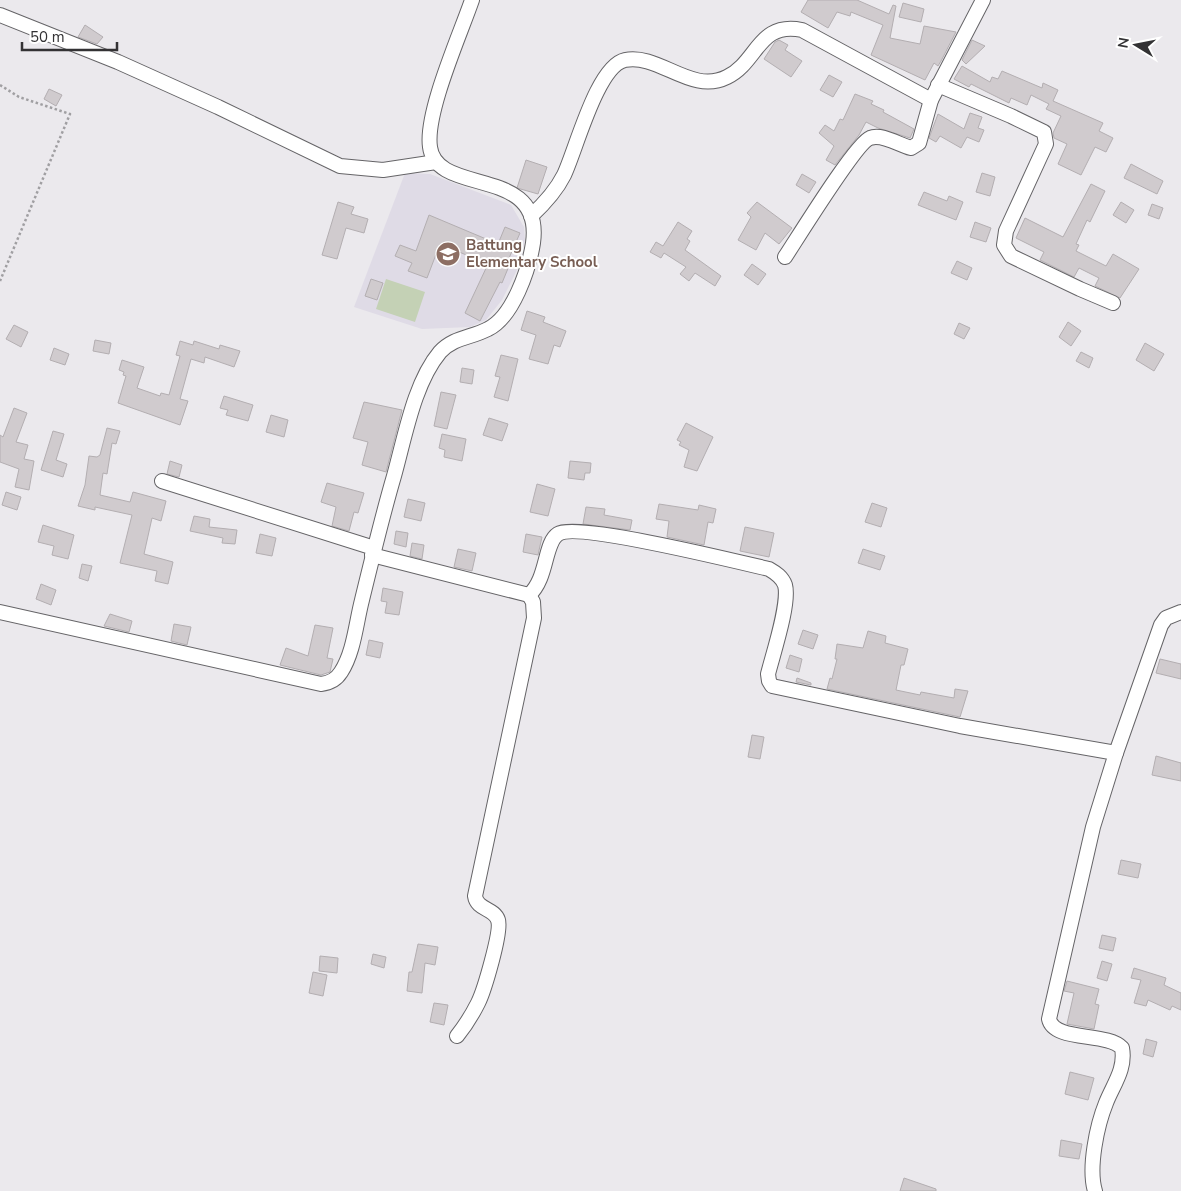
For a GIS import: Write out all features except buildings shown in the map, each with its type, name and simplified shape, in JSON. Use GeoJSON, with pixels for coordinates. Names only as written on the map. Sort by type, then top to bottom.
{"type":"FeatureCollection","features":[{"type":"Feature","properties":{"kind":"street"},"geometry":{"type":"LineString","coordinates":[[0,612],[321,684],[327,684],[334,680],[346,663],[373,552],[420,388],[431,364],[451,342],[488,329],[501,319],[513,302],[525,274],[533,243],[534,225],[522,199],[506,191],[447,170],[436,162],[430,150],[429,134],[434,108],[472,0]]}},
{"type":"Feature","properties":{"kind":"street"},"geometry":{"type":"LineString","coordinates":[[785,257],[846,164],[866,140],[871,137],[879,137],[911,148],[919,143],[930,100],[983,0]]}},
{"type":"Feature","properties":{"kind":"street"},"geometry":{"type":"LineString","coordinates":[[0,15],[118,62],[218,107],[340,166],[383,170],[436,162]]}},
{"type":"Feature","properties":{"kind":"street"},"geometry":{"type":"LineString","coordinates":[[531,216],[555,192],[565,174],[606,73],[623,60],[634,60],[693,80],[717,81],[729,76],[774,31],[793,28],[802,30],[930,100]]}},
{"type":"Feature","properties":{"kind":"street"},"geometry":{"type":"LineString","coordinates":[[938,85],[1044,132],[1046,144],[1006,231],[1004,245],[1011,256],[1113,303]]}},
{"type":"Feature","properties":{"kind":"street"},"geometry":{"type":"LineString","coordinates":[[162,481],[373,552],[529,595],[533,602],[534,618],[475,896],[478,904],[496,915],[498,919],[498,936],[479,1001],[457,1036]]}},
{"type":"Feature","properties":{"kind":"street"},"geometry":{"type":"LineString","coordinates":[[529,595],[541,580],[552,541],[558,534],[566,532],[577,531],[621,538],[769,569],[778,573],[785,584],[786,598],[768,674],[772,686],[960,726],[1116,753]]}},
{"type":"Feature","properties":{"kind":"street"},"geometry":{"type":"LineString","coordinates":[[1095,1191],[1092,1170],[1101,1118],[1120,1073],[1123,1055],[1122,1048],[1113,1042],[1059,1031],[1050,1024],[1049,1019],[1090,836],[1116,753],[1128,724],[1158,631],[1166,618],[1181,612]]}},
{"type":"Feature","properties":{"kind":"path"},"geometry":{"type":"LineString","coordinates":[[0,85],[19,97],[70,114],[0,281]]}},
{"type":"Feature","properties":{"kind":"shaded area","name":"Battung Elementary School"},"geometry":{"type":"Polygon","coordinates":[[[405,173],[430,174],[511,205],[524,227],[525,240],[518,268],[502,300],[486,320],[470,327],[422,329],[354,307],[405,173]]]}},
{"type":"Feature","properties":{"kind":"green space"},"geometry":{"type":"Polygon","coordinates":[[[386,279],[425,292],[415,322],[376,309],[386,279]]]}},
{"type":"Feature","properties":{"kind":"place","name":"Battung Elementary School"},"geometry":{"type":"Point","coordinates":[448,254]}}]}
